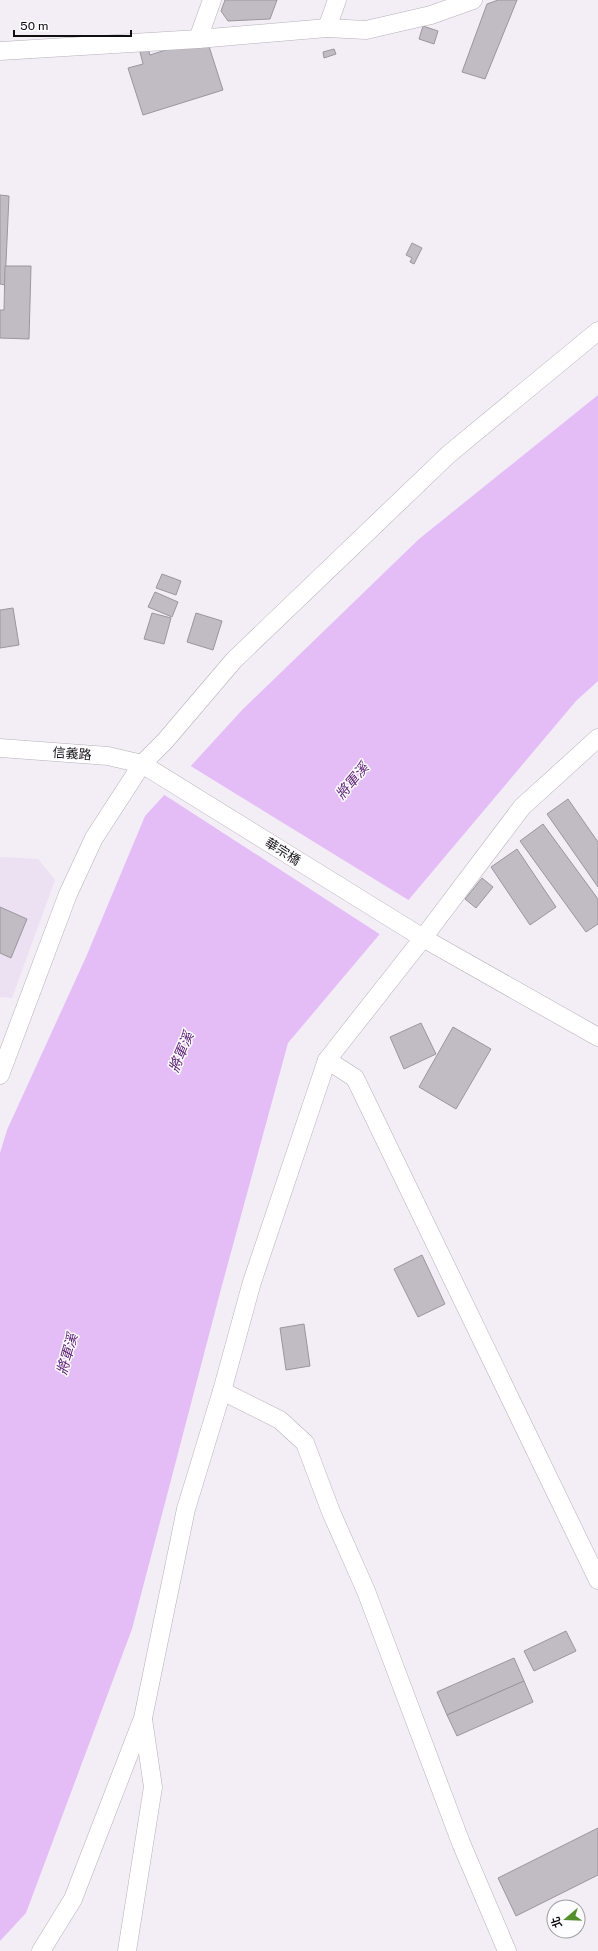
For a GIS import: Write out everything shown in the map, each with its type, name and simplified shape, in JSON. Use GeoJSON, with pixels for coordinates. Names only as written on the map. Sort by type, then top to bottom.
{"type":"FeatureCollection","features":[{"type":"Feature","properties":{"kind":"street"},"geometry":{"type":"LineString","coordinates":[[198,39],[212,0]]}},
{"type":"Feature","properties":{"kind":"street"},"geometry":{"type":"LineString","coordinates":[[327,28],[337,0]]}},
{"type":"Feature","properties":{"kind":"street"},"geometry":{"type":"LineString","coordinates":[[0,51],[198,39],[327,28],[366,30],[431,15],[473,0]]}},
{"type":"Feature","properties":{"kind":"street"},"geometry":{"type":"LineString","coordinates":[[0,1074],[68,894],[94,838],[142,764],[165,741],[234,660],[443,460],[598,331]]}},
{"type":"Feature","properties":{"kind":"street"},"geometry":{"type":"LineString","coordinates":[[41,1951],[73,1899],[143,1718],[186,1509],[222,1391],[252,1282],[327,1060],[423,938],[522,807],[598,738]]}},
{"type":"Feature","properties":{"kind":"street","name":"信義路"},"geometry":{"type":"LineString","coordinates":[[0,748],[108,756],[142,764]]}},
{"type":"Feature","properties":{"kind":"street","name":"華宗橋"},"geometry":{"type":"LineString","coordinates":[[142,764],[423,938],[598,1037]]}},
{"type":"Feature","properties":{"kind":"street"},"geometry":{"type":"LineString","coordinates":[[327,1060],[355,1078],[598,1580]]}},
{"type":"Feature","properties":{"kind":"street"},"geometry":{"type":"LineString","coordinates":[[222,1391],[280,1420],[305,1443],[331,1512],[366,1591],[461,1843],[507,1951]]}},
{"type":"Feature","properties":{"kind":"street"},"geometry":{"type":"LineString","coordinates":[[127,1951],[153,1787],[143,1718]]}},
{"type":"Feature","properties":{"kind":"shaded area"},"geometry":{"type":"Polygon","coordinates":[[[0,857],[38,859],[55,880],[12,998],[0,997],[0,857]]]}},
{"type":"Feature","properties":{"kind":"water","name":"將軍溪"},"geometry":{"type":"Polygon","coordinates":[[[598,395],[598,681],[576,701],[288,1043],[221,1289],[132,1629],[26,1913],[0,1941],[0,1153],[7,1130],[86,957],[145,816],[243,709],[419,539],[598,395]]]}},
{"type":"Feature","properties":{"kind":"pier"},"geometry":{"type":"Polygon","coordinates":[[[189,765],[410,901],[381,935],[163,794],[189,765]]]}},
{"type":"Feature","properties":{"kind":"building"},"geometry":{"type":"Polygon","coordinates":[[[225,0],[277,0],[270,19],[228,21],[221,11],[225,0]]]}},
{"type":"Feature","properties":{"kind":"building"},"geometry":{"type":"Polygon","coordinates":[[[498,0],[517,0],[485,79],[462,72],[487,4],[498,0]]]}},
{"type":"Feature","properties":{"kind":"building"},"geometry":{"type":"Polygon","coordinates":[[[423,26],[438,31],[434,44],[419,39],[423,26]]]}},
{"type":"Feature","properties":{"kind":"building"},"geometry":{"type":"Polygon","coordinates":[[[206,37],[223,90],[143,115],[128,68],[143,64],[140,52],[148,49],[150,55],[206,37]]]}},
{"type":"Feature","properties":{"kind":"building"},"geometry":{"type":"Polygon","coordinates":[[[334,49],[336,54],[324,58],[323,52],[334,49]]]}},
{"type":"Feature","properties":{"kind":"building"},"geometry":{"type":"Polygon","coordinates":[[[0,195],[9,196],[5,285],[0,284],[0,195]]]}},
{"type":"Feature","properties":{"kind":"building"},"geometry":{"type":"Polygon","coordinates":[[[412,243],[422,248],[414,264],[410,262],[412,258],[406,255],[412,243]]]}},
{"type":"Feature","properties":{"kind":"building"},"geometry":{"type":"Polygon","coordinates":[[[5,266],[31,266],[29,339],[0,338],[0,310],[4,310],[5,266]]]}},
{"type":"Feature","properties":{"kind":"building"},"geometry":{"type":"Polygon","coordinates":[[[162,574],[181,581],[176,595],[156,588],[162,574]]]}},
{"type":"Feature","properties":{"kind":"building"},"geometry":{"type":"Polygon","coordinates":[[[155,592],[178,602],[172,617],[148,607],[155,592]]]}},
{"type":"Feature","properties":{"kind":"building"},"geometry":{"type":"Polygon","coordinates":[[[13,608],[19,645],[0,648],[0,610],[13,608]]]}},
{"type":"Feature","properties":{"kind":"building"},"geometry":{"type":"Polygon","coordinates":[[[152,613],[171,618],[164,644],[144,639],[152,613]]]}},
{"type":"Feature","properties":{"kind":"building"},"geometry":{"type":"Polygon","coordinates":[[[196,613],[222,621],[213,650],[187,642],[196,613]]]}},
{"type":"Feature","properties":{"kind":"building"},"geometry":{"type":"Polygon","coordinates":[[[568,799],[598,842],[598,887],[547,814],[568,799]]]}},
{"type":"Feature","properties":{"kind":"building"},"geometry":{"type":"Polygon","coordinates":[[[543,824],[598,899],[598,924],[586,932],[520,841],[543,824]]]}},
{"type":"Feature","properties":{"kind":"building"},"geometry":{"type":"Polygon","coordinates":[[[517,849],[556,907],[530,925],[491,867],[517,849]]]}},
{"type":"Feature","properties":{"kind":"building"},"geometry":{"type":"Polygon","coordinates":[[[482,878],[493,887],[476,908],[465,899],[482,878]]]}},
{"type":"Feature","properties":{"kind":"building"},"geometry":{"type":"Polygon","coordinates":[[[0,907],[27,919],[11,958],[0,953],[0,907]]]}},
{"type":"Feature","properties":{"kind":"building"},"geometry":{"type":"Polygon","coordinates":[[[421,1023],[436,1054],[404,1069],[390,1037],[421,1023]]]}},
{"type":"Feature","properties":{"kind":"building"},"geometry":{"type":"Polygon","coordinates":[[[453,1027],[491,1049],[456,1109],[419,1087],[453,1027]]]}},
{"type":"Feature","properties":{"kind":"building"},"geometry":{"type":"Polygon","coordinates":[[[422,1255],[445,1304],[418,1317],[394,1269],[422,1255]]]}},
{"type":"Feature","properties":{"kind":"building"},"geometry":{"type":"Polygon","coordinates":[[[304,1324],[310,1366],[286,1370],[280,1328],[304,1324]]]}},
{"type":"Feature","properties":{"kind":"building"},"geometry":{"type":"Polygon","coordinates":[[[566,1631],[576,1651],[534,1671],[524,1651],[566,1631]]]}},
{"type":"Feature","properties":{"kind":"building"},"geometry":{"type":"Polygon","coordinates":[[[514,1658],[524,1681],[447,1715],[437,1692],[514,1658]]]}},
{"type":"Feature","properties":{"kind":"building"},"geometry":{"type":"Polygon","coordinates":[[[524,1681],[533,1702],[457,1736],[447,1715],[524,1681]]]}},
{"type":"Feature","properties":{"kind":"building"},"geometry":{"type":"Polygon","coordinates":[[[598,1828],[598,1875],[550,1899],[546,1899],[546,1901],[516,1916],[498,1878],[598,1828]]]}}]}
